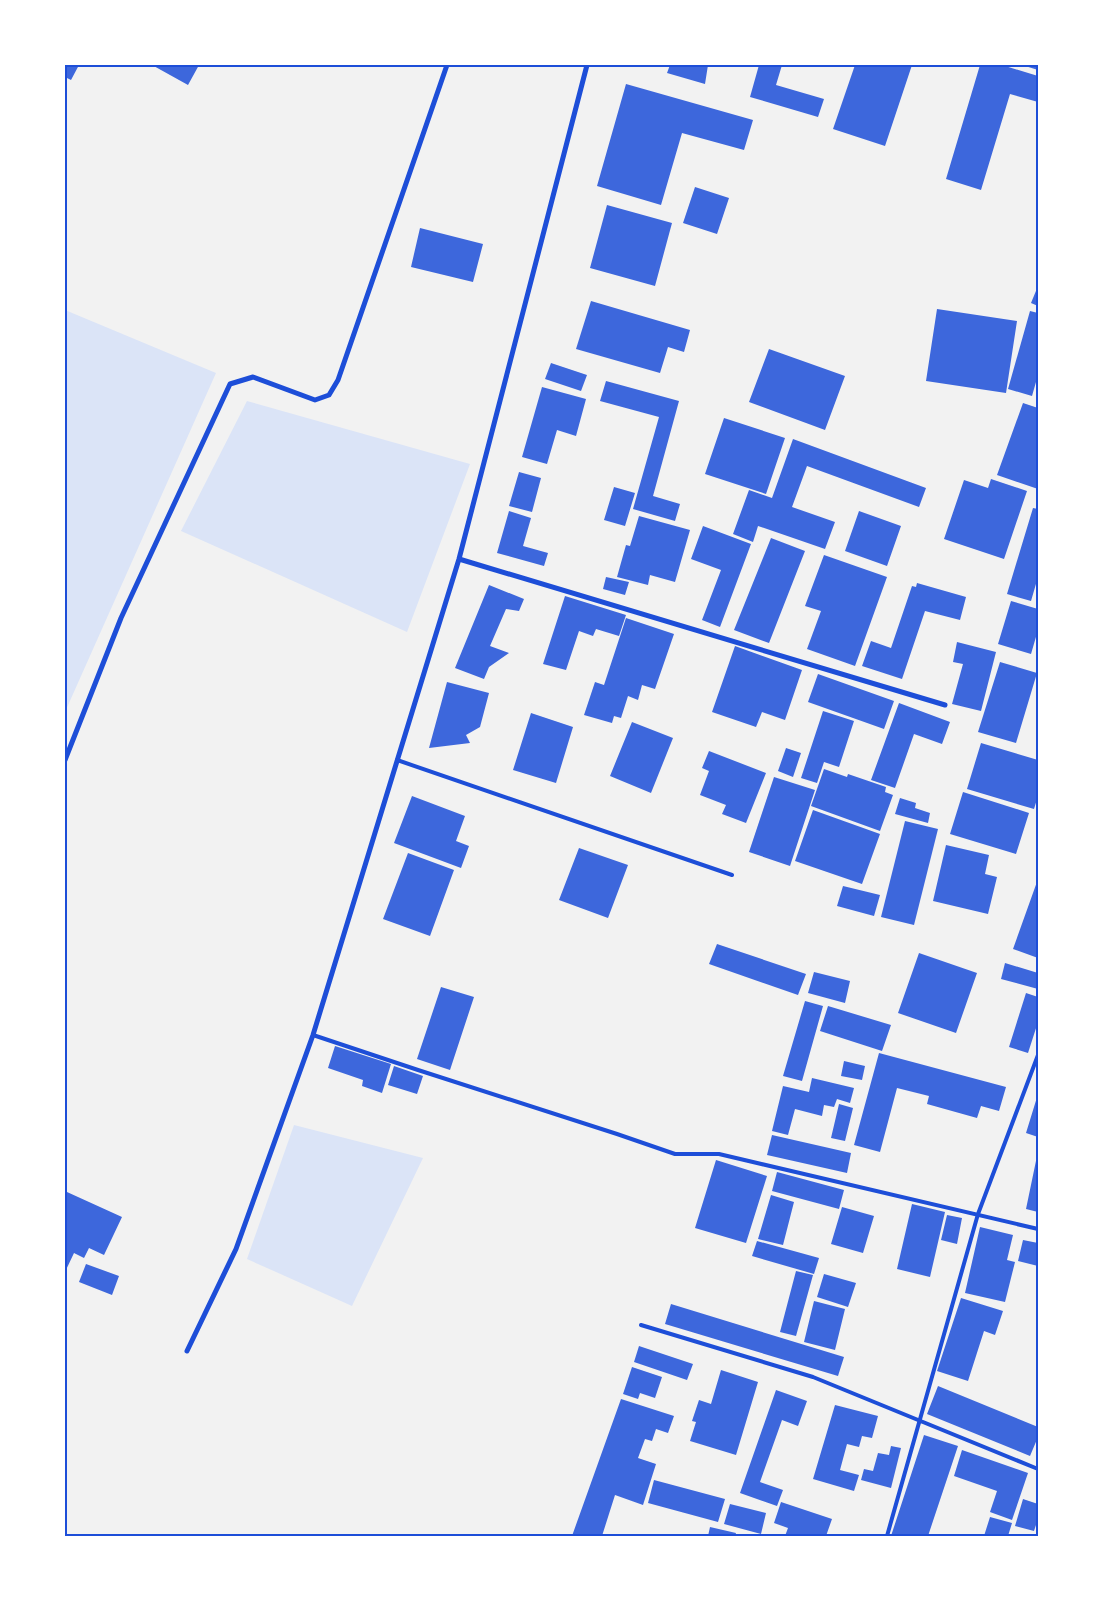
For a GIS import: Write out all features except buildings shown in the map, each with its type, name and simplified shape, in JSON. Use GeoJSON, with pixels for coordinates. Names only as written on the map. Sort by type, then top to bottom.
{"type":"FeatureCollection","features":[{"type":"Feature","properties":{"kind":"street"},"geometry":{"type":"LineString","coordinates":[[65,760],[122,618],[230,384],[253,378],[315,400],[330,394],[338,380],[447,65]]}},
{"type":"Feature","properties":{"kind":"street"},"geometry":{"type":"LineString","coordinates":[[187,1351],[236,1249],[313,1034],[459,559],[587,65]]}},
{"type":"Feature","properties":{"kind":"street"},"geometry":{"type":"LineString","coordinates":[[459,559],[945,705]]}},
{"type":"Feature","properties":{"kind":"lane"},"geometry":{"type":"LineString","coordinates":[[397,760],[732,875]]}},
{"type":"Feature","properties":{"kind":"lane"},"geometry":{"type":"LineString","coordinates":[[313,1034],[675,1154],[719,1154],[1038,1229]]}},
{"type":"Feature","properties":{"kind":"lane"},"geometry":{"type":"LineString","coordinates":[[888,1536],[978,1214],[1038,1055]]}},
{"type":"Feature","properties":{"kind":"lane"},"geometry":{"type":"LineString","coordinates":[[641,1326],[813,1377],[1038,1469]]}},
{"type":"Feature","properties":{"kind":"shaded area"},"geometry":{"type":"Polygon","coordinates":[[[65,310],[216,373],[65,712],[65,310]]]}},
{"type":"Feature","properties":{"kind":"shaded area"},"geometry":{"type":"Polygon","coordinates":[[[247,401],[470,464],[407,632],[181,531],[247,401]]]}},
{"type":"Feature","properties":{"kind":"shaded area"},"geometry":{"type":"Polygon","coordinates":[[[294,1125],[423,1158],[352,1306],[247,1259],[294,1125]]]}}]}
